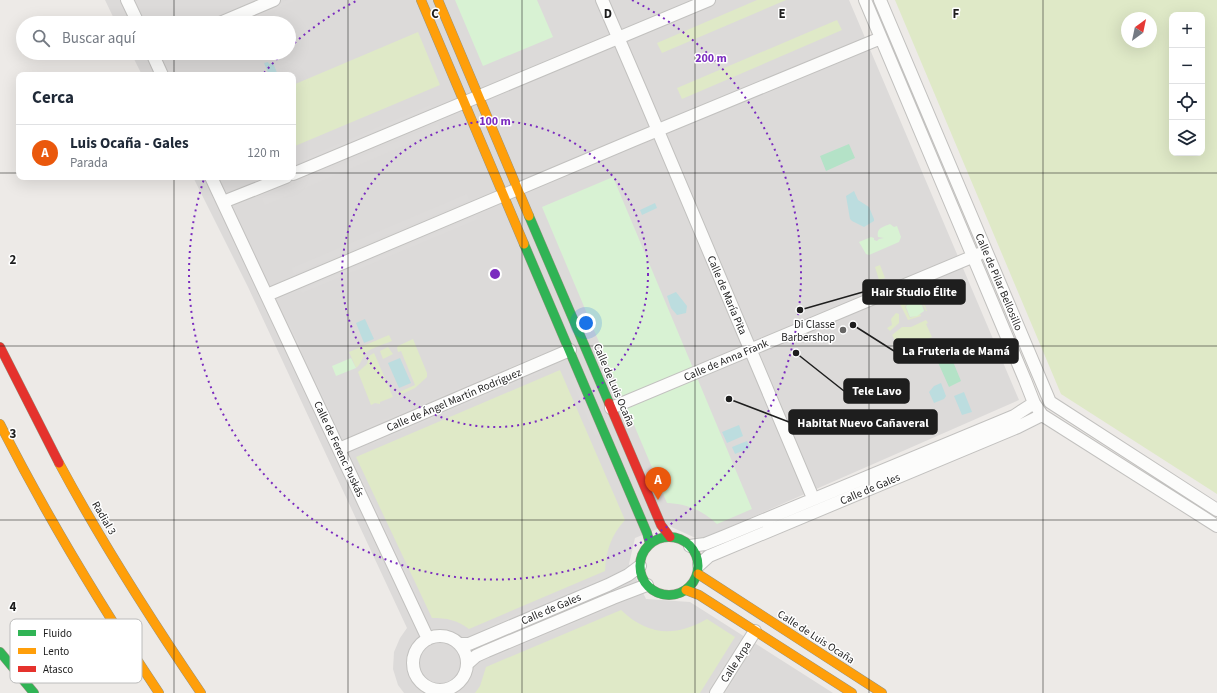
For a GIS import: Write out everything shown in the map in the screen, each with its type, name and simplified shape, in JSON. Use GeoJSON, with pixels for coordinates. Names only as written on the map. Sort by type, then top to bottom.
{"type":"FeatureCollection","features":[{"type":"Feature","properties":{"kind":"main road"},"geometry":{"type":"LineString","coordinates":[[421,0],[570,350],[650,544]]}},
{"type":"Feature","properties":{"kind":"main road","name":"Calle de Luis Ocaña"},"geometry":{"type":"LineString","coordinates":[[438,0],[661,525],[670,537]]}},
{"type":"Feature","properties":{"kind":"main road","name":"Radial 3"},"geometry":{"type":"LineString","coordinates":[[0,347],[90,519],[154,623],[201,693]]}},
{"type":"Feature","properties":{"kind":"main road"},"geometry":{"type":"LineString","coordinates":[[0,424],[28,481],[110,619]]}},
{"type":"Feature","properties":{"kind":"main road"},"geometry":{"type":"LineString","coordinates":[[670,537],[681,539],[690,546],[694,551],[698,570],[692,586],[680,594],[666,596],[652,590],[647,585],[640,573],[640,566],[642,554],[650,544],[663,538],[670,537]]}},
{"type":"Feature","properties":{"kind":"main road","name":"Calle de Luis Ocaña"},"geometry":{"type":"LineString","coordinates":[[698,570],[882,693]]}},
{"type":"Feature","properties":{"kind":"main road"},"geometry":{"type":"LineString","coordinates":[[686,590],[699,595],[852,693]]}},
{"type":"Feature","properties":{"kind":"main road"},"geometry":{"type":"LineString","coordinates":[[0,652],[10,663]]}},
{"type":"Feature","properties":{"kind":"main road"},"geometry":{"type":"LineString","coordinates":[[142,668],[159,693]]}},
{"type":"Feature","properties":{"kind":"main road"},"geometry":{"type":"LineString","coordinates":[[26,683],[34,693]]}},
{"type":"Feature","properties":{"kind":"street"},"geometry":{"type":"LineString","coordinates":[[127,0],[135,16]]}},
{"type":"Feature","properties":{"kind":"street"},"geometry":{"type":"LineString","coordinates":[[236,16],[274,0]]}},
{"type":"Feature","properties":{"kind":"street","name":"Calle de María Pita"},"geometry":{"type":"LineString","coordinates":[[602,0],[813,498]]}},
{"type":"Feature","properties":{"kind":"street"},"geometry":{"type":"LineString","coordinates":[[296,173],[709,0]]}},
{"type":"Feature","properties":{"kind":"street","name":"Calle de Pilar Bellosillo"},"geometry":{"type":"LineString","coordinates":[[865,0],[1034,403],[1042,415],[1217,526]]}},
{"type":"Feature","properties":{"kind":"street","name":"Calle de Pilar Bellosillo"},"geometry":{"type":"LineString","coordinates":[[880,0],[1050,402],[1217,510]]}},
{"type":"Feature","properties":{"kind":"street"},"geometry":{"type":"LineString","coordinates":[[267,295],[658,130],[881,38]]}},
{"type":"Feature","properties":{"kind":"street"},"geometry":{"type":"LineString","coordinates":[[155,60],[161,72]]}},
{"type":"Feature","properties":{"kind":"street","name":"Calle de Ferenc Puskás"},"geometry":{"type":"LineString","coordinates":[[212,180],[428,639]]}},
{"type":"Feature","properties":{"kind":"street"},"geometry":{"type":"LineString","coordinates":[[223,202],[278,180]]}},
{"type":"Feature","properties":{"kind":"street","name":"Calle de Anna Frank"},"geometry":{"type":"LineString","coordinates":[[611,408],[986,251]]}},
{"type":"Feature","properties":{"kind":"street","name":"Calle de Ángel Martín Rodríguez"},"geometry":{"type":"LineString","coordinates":[[339,449],[570,350]]}},
{"type":"Feature","properties":{"kind":"street","name":"Calle de Gales"},"geometry":{"type":"LineString","coordinates":[[690,546],[705,544],[1014,416],[1034,403]]}},
{"type":"Feature","properties":{"kind":"street","name":"Calle de Gales"},"geometry":{"type":"LineString","coordinates":[[698,570],[709,556],[1011,430],[1042,415]]}},
{"type":"Feature","properties":{"kind":"street","name":"Calle de Gales"},"geometry":{"type":"LineString","coordinates":[[459,644],[469,644],[601,588],[628,575],[640,566]]}},
{"type":"Feature","properties":{"kind":"street","name":"Calle de Gales"},"geometry":{"type":"LineString","coordinates":[[467,664],[476,656],[647,585]]}},
{"type":"Feature","properties":{"kind":"street","name":"Calle Arpa"},"geometry":{"type":"LineString","coordinates":[[716,693],[756,631]]}},
{"type":"Feature","properties":{"kind":"street"},"geometry":{"type":"LineString","coordinates":[[436,636],[452,639],[459,644],[466,657],[467,664],[462,678],[453,690],[435,690],[426,687],[420,682],[415,675],[413,658],[421,643],[436,636]]}},
{"type":"Feature","properties":{"kind":"shaded area"},"geometry":{"type":"Polygon","coordinates":[[[105,0],[849,0],[1019,400],[700,540],[667,525],[635,538],[629,564],[646,599],[690,602],[833,693],[404,693],[398,685],[393,669],[394,652],[400,638],[407,628],[248,287],[194,180],[296,180],[296,72],[140,72],[134,60],[296,60],[296,16],[113,16],[105,0]]]}},
{"type":"Feature","properties":{"kind":"shaded area"},"geometry":{"type":"Polygon","coordinates":[[[288,0],[296,0],[258,16],[250,16],[288,0]]]}},
{"type":"Feature","properties":{"kind":"shaded area"},"geometry":{"type":"Polygon","coordinates":[[[430,105],[431,108],[304,162],[303,159],[430,105]]]}},
{"type":"Feature","properties":{"kind":"shaded area"},"geometry":{"type":"Polygon","coordinates":[[[438,124],[440,130],[265,205],[262,198],[438,124]]]}},
{"type":"Feature","properties":{"kind":"shaded area"},"geometry":{"type":"Polygon","coordinates":[[[467,194],[469,200],[294,274],[292,268],[467,194]]]}},
{"type":"Feature","properties":{"kind":"shaded area"},"geometry":{"type":"Polygon","coordinates":[[[476,216],[478,219],[302,293],[301,290],[476,216]]]}},
{"type":"Feature","properties":{"kind":"shaded area"},"geometry":{"type":"Polygon","coordinates":[[[290,325],[302,350],[299,351],[287,326],[290,325]]]}},
{"type":"Feature","properties":{"kind":"shaded area"},"geometry":{"type":"Polygon","coordinates":[[[536,356],[537,359],[368,430],[366,427],[536,356]]]}},
{"type":"Feature","properties":{"kind":"shaded area"},"geometry":{"type":"Polygon","coordinates":[[[541,369],[543,372],[373,444],[371,441],[541,369]]]}},
{"type":"Feature","properties":{"kind":"shaded area"},"geometry":{"type":"Polygon","coordinates":[[[575,378],[599,434],[595,436],[571,379],[575,378]]]}},
{"type":"Feature","properties":{"kind":"shaded area"},"geometry":{"type":"Polygon","coordinates":[[[317,383],[333,416],[330,417],[314,384],[317,383]]]}},
{"type":"Feature","properties":{"kind":"shaded area"},"geometry":{"type":"Polygon","coordinates":[[[358,470],[422,605],[419,607],[355,471],[358,470]]]}},
{"type":"Feature","properties":{"kind":"shaded area"},"geometry":{"type":"Polygon","coordinates":[[[598,579],[600,583],[487,630],[485,627],[598,579]]]}},
{"type":"Feature","properties":{"kind":"shaded area"},"geometry":{"type":"Polygon","coordinates":[[[609,605],[610,609],[497,656],[496,653],[609,605]]]}},
{"type":"Feature","properties":{"kind":"shaded area"},"geometry":{"type":"Polygon","coordinates":[[[730,654],[733,656],[709,693],[705,693],[730,654]]]}},
{"type":"Feature","properties":{"kind":"shaded area"},"geometry":{"type":"Polygon","coordinates":[[[742,662],[745,663],[726,693],[722,693],[742,662]]]}},
{"type":"Feature","properties":{"kind":"green space"},"geometry":{"type":"Polygon","coordinates":[[[455,0],[537,0],[553,37],[483,66],[455,0]]]}},
{"type":"Feature","properties":{"kind":"green space"},"geometry":{"type":"Polygon","coordinates":[[[757,0],[786,0],[662,53],[657,43],[757,0]]]}},
{"type":"Feature","properties":{"kind":"green space"},"geometry":{"type":"Polygon","coordinates":[[[895,0],[1217,0],[1217,494],[1061,394],[895,0]]]}},
{"type":"Feature","properties":{"kind":"green space"},"geometry":{"type":"Polygon","coordinates":[[[837,20],[842,30],[682,99],[677,88],[837,20]]]}},
{"type":"Feature","properties":{"kind":"green space"},"geometry":{"type":"Polygon","coordinates":[[[418,32],[440,85],[296,146],[296,84],[418,32]]]}},
{"type":"Feature","properties":{"kind":"green space"},"geometry":{"type":"Polygon","coordinates":[[[849,144],[855,158],[826,171],[820,156],[849,144]]]}},
{"type":"Feature","properties":{"kind":"green space"},"geometry":{"type":"Polygon","coordinates":[[[613,177],[752,509],[717,524],[700,511],[688,506],[667,503],[542,207],[613,177]]]}},
{"type":"Feature","properties":{"kind":"green space"},"geometry":{"type":"Polygon","coordinates":[[[890,224],[894,227],[897,226],[901,237],[899,242],[869,255],[866,254],[859,242],[871,237],[877,241],[884,238],[878,237],[878,232],[881,228],[890,224]]]}},
{"type":"Feature","properties":{"kind":"green space"},"geometry":{"type":"Polygon","coordinates":[[[880,265],[885,278],[879,280],[875,267],[880,265]]]}},
{"type":"Feature","properties":{"kind":"green space"},"geometry":{"type":"Polygon","coordinates":[[[920,294],[927,311],[916,299],[905,307],[910,318],[920,314],[921,316],[908,320],[899,302],[920,294]]]}},
{"type":"Feature","properties":{"kind":"green space"},"geometry":{"type":"Polygon","coordinates":[[[916,300],[922,305],[924,311],[917,316],[910,317],[906,307],[916,300]]]}},
{"type":"Feature","properties":{"kind":"green space"},"geometry":{"type":"Polygon","coordinates":[[[896,313],[899,314],[899,323],[890,331],[887,328],[892,325],[891,319],[896,313]]]}},
{"type":"Feature","properties":{"kind":"green space"},"geometry":{"type":"Polygon","coordinates":[[[926,320],[928,323],[926,324],[932,337],[900,350],[892,335],[902,327],[911,327],[926,320]]]}},
{"type":"Feature","properties":{"kind":"green space"},"geometry":{"type":"Polygon","coordinates":[[[389,335],[392,341],[373,348],[367,352],[356,368],[349,352],[389,335]]]}},
{"type":"Feature","properties":{"kind":"green space"},"geometry":{"type":"Polygon","coordinates":[[[413,339],[427,373],[427,377],[415,388],[398,396],[397,393],[415,385],[401,351],[398,352],[397,348],[398,346],[413,339]]]}},
{"type":"Feature","properties":{"kind":"green space"},"geometry":{"type":"Polygon","coordinates":[[[388,347],[393,354],[383,359],[380,351],[388,347]]]}},
{"type":"Feature","properties":{"kind":"green space"},"geometry":{"type":"Polygon","coordinates":[[[949,352],[961,381],[949,387],[936,358],[949,352]]]}},
{"type":"Feature","properties":{"kind":"green space"},"geometry":{"type":"Polygon","coordinates":[[[374,353],[393,397],[380,402],[380,404],[375,403],[371,405],[358,372],[367,364],[369,356],[374,353]]]}},
{"type":"Feature","properties":{"kind":"green space"},"geometry":{"type":"Polygon","coordinates":[[[351,358],[356,368],[336,376],[332,366],[351,358]]]}},
{"type":"Feature","properties":{"kind":"green space"},"geometry":{"type":"Polygon","coordinates":[[[560,370],[625,520],[616,531],[610,544],[605,571],[469,629],[452,620],[432,618],[356,457],[560,370]]]}},
{"type":"Feature","properties":{"kind":"green space"},"geometry":{"type":"Polygon","coordinates":[[[621,610],[631,619],[652,629],[673,631],[684,629],[707,619],[735,637],[700,693],[475,693],[480,686],[486,667],[621,610]]]}},
{"type":"Feature","properties":{"kind":"water"},"geometry":{"type":"Polygon","coordinates":[[[264,63],[273,63],[277,72],[268,72],[264,63]]]}},
{"type":"Feature","properties":{"kind":"water"},"geometry":{"type":"Polygon","coordinates":[[[854,191],[858,200],[869,207],[874,219],[874,221],[864,227],[850,219],[846,196],[854,191]]]}},
{"type":"Feature","properties":{"kind":"water"},"geometry":{"type":"Polygon","coordinates":[[[655,203],[657,208],[642,215],[640,210],[655,203]]]}},
{"type":"Feature","properties":{"kind":"water"},"geometry":{"type":"Polygon","coordinates":[[[676,292],[687,306],[686,313],[677,315],[671,308],[667,296],[676,292]]]}},
{"type":"Feature","properties":{"kind":"water"},"geometry":{"type":"Polygon","coordinates":[[[365,319],[374,339],[364,343],[356,323],[365,319]]]}},
{"type":"Feature","properties":{"kind":"water"},"geometry":{"type":"Polygon","coordinates":[[[927,346],[931,354],[909,364],[905,355],[927,346]]]}},
{"type":"Feature","properties":{"kind":"water"},"geometry":{"type":"Polygon","coordinates":[[[400,358],[411,383],[399,388],[388,363],[400,358]]]}},
{"type":"Feature","properties":{"kind":"water"},"geometry":{"type":"Polygon","coordinates":[[[941,383],[946,396],[944,399],[934,403],[929,392],[934,386],[941,383]]]}},
{"type":"Feature","properties":{"kind":"water"},"geometry":{"type":"Polygon","coordinates":[[[964,392],[972,412],[962,415],[954,396],[964,392]]]}},
{"type":"Feature","properties":{"kind":"water"},"geometry":{"type":"Polygon","coordinates":[[[739,425],[743,436],[727,443],[722,432],[739,425]]]}},
{"type":"Feature","properties":{"kind":"water"},"geometry":{"type":"Polygon","coordinates":[[[747,441],[750,448],[735,454],[732,447],[747,441]]]}},
{"type":"Feature","properties":{"kind":"traffic: fast"},"geometry":{"type":"LineString","coordinates":[[529,216],[609,403]]}},
{"type":"Feature","properties":{"kind":"traffic: fast"},"geometry":{"type":"LineString","coordinates":[[524,244],[647,533],[650,544]]}},
{"type":"Feature","properties":{"kind":"traffic: fast"},"geometry":{"type":"LineString","coordinates":[[663,537],[675,537],[690,545],[698,560],[698,566],[698,572],[690,587],[675,595],[663,595],[648,587],[640,572],[640,560],[648,545],[663,537]]}},
{"type":"Feature","properties":{"kind":"traffic: fast"},"geometry":{"type":"LineString","coordinates":[[0,652],[10,664]]}},
{"type":"Feature","properties":{"kind":"traffic: fast"},"geometry":{"type":"LineString","coordinates":[[26,683],[34,693]]}},
{"type":"Feature","properties":{"kind":"traffic: slow"},"geometry":{"type":"LineString","coordinates":[[421,0],[524,244]]}},
{"type":"Feature","properties":{"kind":"traffic: slow"},"geometry":{"type":"LineString","coordinates":[[438,0],[529,216]]}},
{"type":"Feature","properties":{"kind":"traffic: slow"},"geometry":{"type":"LineString","coordinates":[[0,424],[75,561],[111,619]]}},
{"type":"Feature","properties":{"kind":"traffic: slow"},"geometry":{"type":"LineString","coordinates":[[59,463],[127,580],[201,693]]}},
{"type":"Feature","properties":{"kind":"traffic: slow"},"geometry":{"type":"LineString","coordinates":[[698,574],[882,693]]}},
{"type":"Feature","properties":{"kind":"traffic: slow"},"geometry":{"type":"LineString","coordinates":[[686,590],[699,595],[852,693]]}},
{"type":"Feature","properties":{"kind":"traffic: slow"},"geometry":{"type":"LineString","coordinates":[[142,667],[159,693]]}},
{"type":"Feature","properties":{"kind":"traffic: jam"},"geometry":{"type":"LineString","coordinates":[[0,347],[59,463]]}},
{"type":"Feature","properties":{"kind":"traffic: jam"},"geometry":{"type":"LineString","coordinates":[[609,403],[661,525],[670,537]]}},
{"type":"Feature","properties":{"kind":"place","name":"Hair Studio Élite"},"geometry":{"type":"Point","coordinates":[800,310]}},
{"type":"Feature","properties":{"kind":"place","name":"La Fruteria de Mamá"},"geometry":{"type":"Point","coordinates":[853,325]}},
{"type":"Feature","properties":{"kind":"place","name":"Di Classe Barbershop"},"geometry":{"type":"Point","coordinates":[843,330]}},
{"type":"Feature","properties":{"kind":"place","name":"Tele Lavo"},"geometry":{"type":"Point","coordinates":[796,353]}},
{"type":"Feature","properties":{"kind":"place","name":"Habitat Nuevo Cañaveral"},"geometry":{"type":"Point","coordinates":[729,399]}},
{"type":"Feature","properties":{"kind":"place","name":"Luis Ocaña - Gales"},"geometry":{"type":"Point","coordinates":[658,500]}}]}
